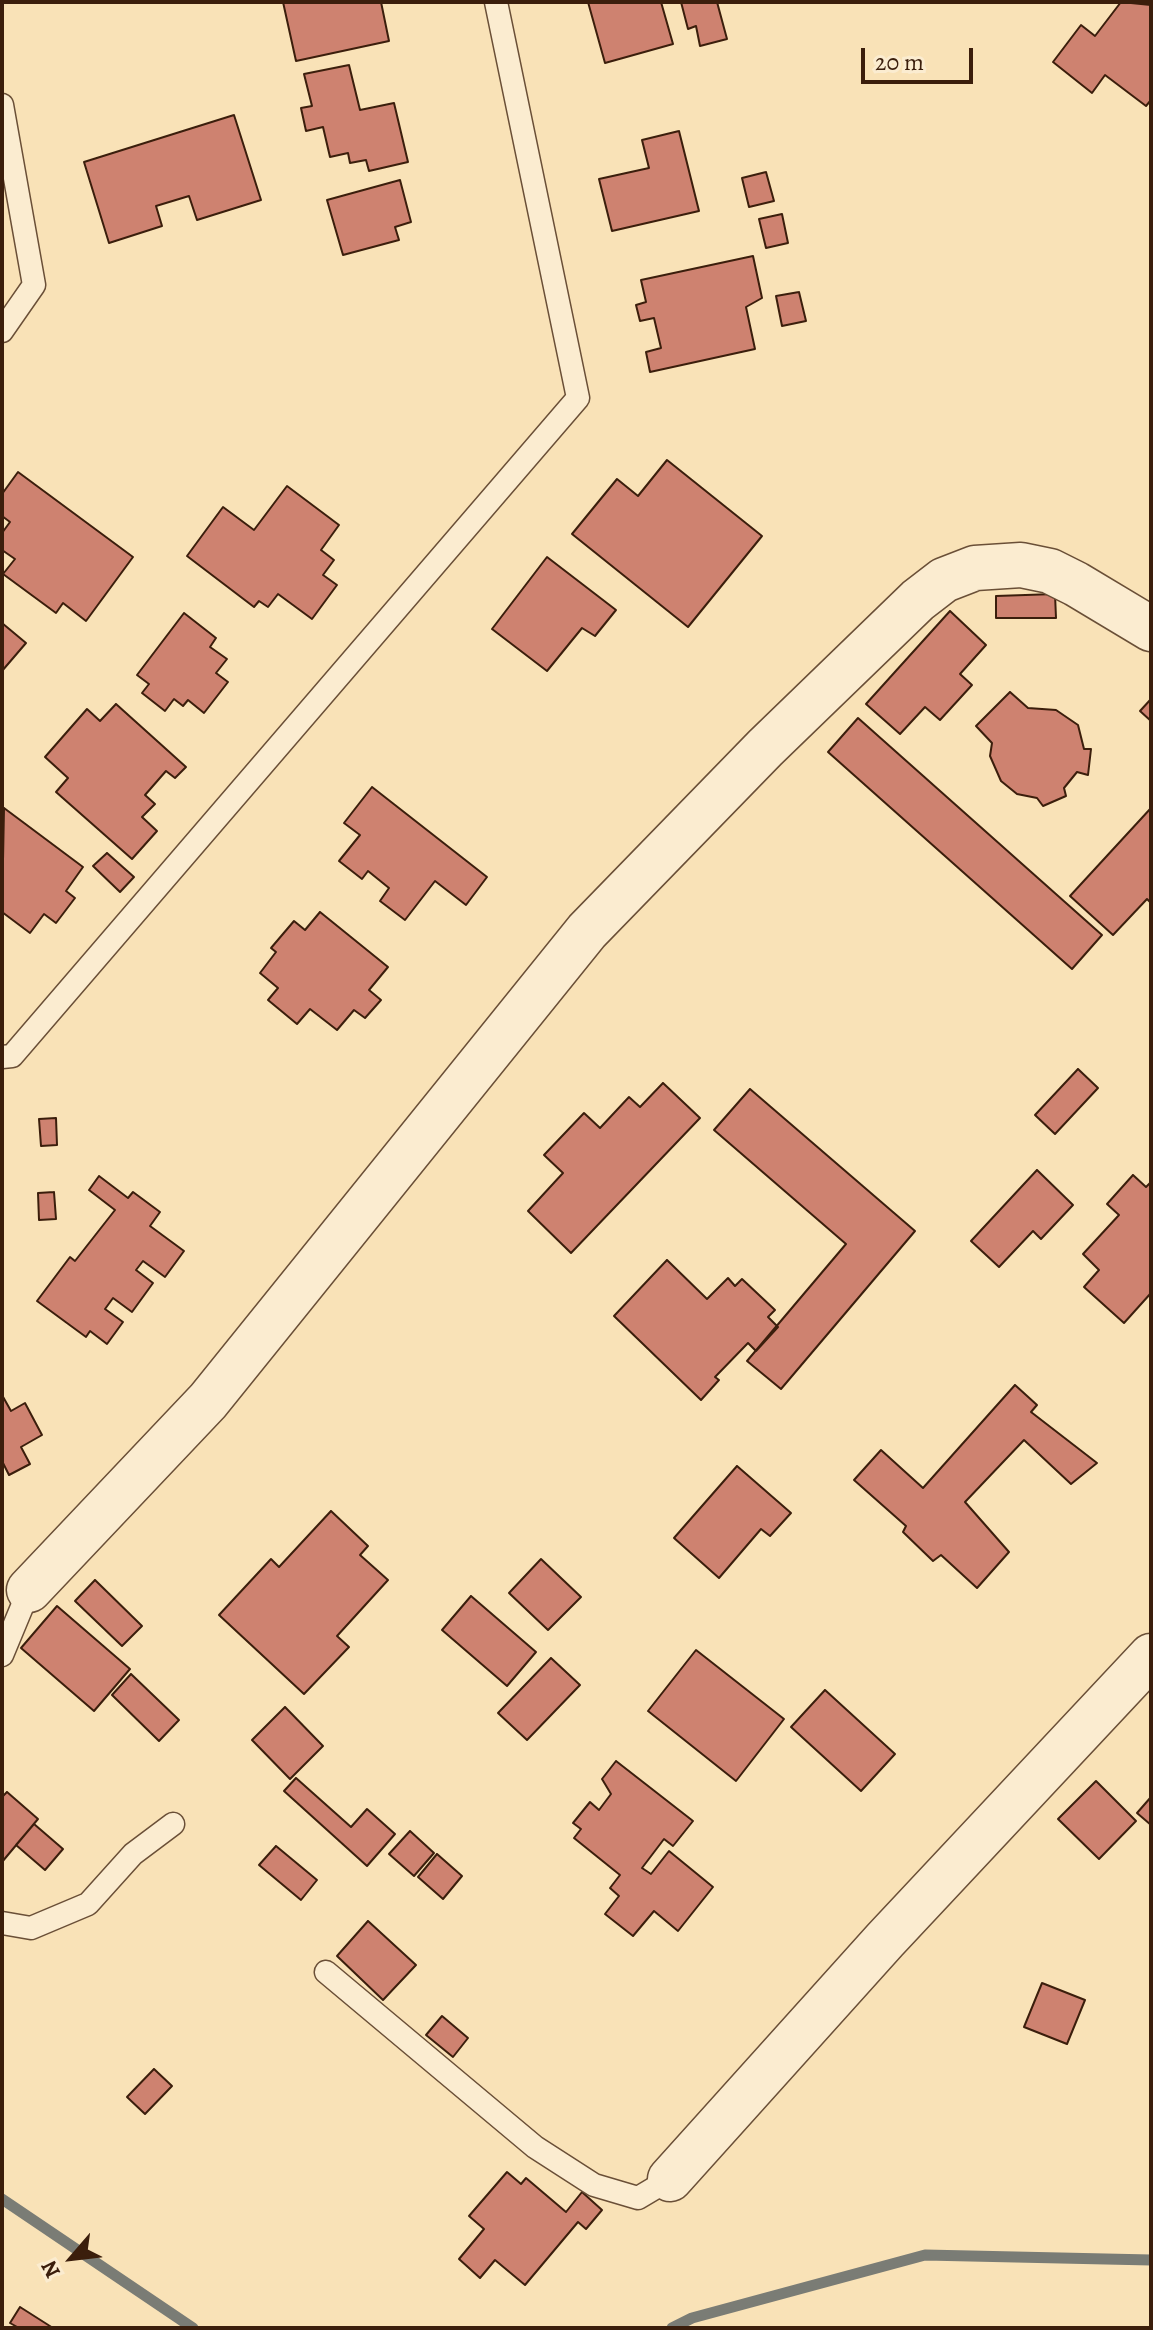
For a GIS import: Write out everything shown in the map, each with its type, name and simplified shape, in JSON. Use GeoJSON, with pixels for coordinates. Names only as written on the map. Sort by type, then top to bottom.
{"type":"FeatureCollection","features":[{"type":"Feature","properties":{"kind":"street"},"geometry":{"type":"LineString","coordinates":[[29,1590],[208,1401],[587,931],[765,748],[918,600],[944,580],[975,568],[1021,565],[1050,571],[1151,629]]}},
{"type":"Feature","properties":{"kind":"street"},"geometry":{"type":"LineString","coordinates":[[670,2179],[885,1940],[1151,1656]]}},
{"type":"Feature","properties":{"kind":"lane"},"geometry":{"type":"LineString","coordinates":[[2,1057],[12,1056],[578,398],[496,2]]}},
{"type":"Feature","properties":{"kind":"lane"},"geometry":{"type":"LineString","coordinates":[[2,105],[34,285],[2,331]]}},
{"type":"Feature","properties":{"kind":"lane"},"geometry":{"type":"LineString","coordinates":[[2,1655],[29,1590]]}},
{"type":"Feature","properties":{"kind":"lane"},"geometry":{"type":"LineString","coordinates":[[2,1923],[31,1928],[88,1904],[133,1854],[173,1824]]}},
{"type":"Feature","properties":{"kind":"lane"},"geometry":{"type":"LineString","coordinates":[[326,1972],[535,2147],[594,2185],[638,2198],[670,2179]]}},
{"type":"Feature","properties":{"kind":"building"},"geometry":{"type":"Polygon","coordinates":[[[283,2],[381,2],[389,41],[296,61],[283,2]]]}},
{"type":"Feature","properties":{"kind":"building"},"geometry":{"type":"Polygon","coordinates":[[[588,2],[661,2],[673,44],[605,63],[588,2]]]}},
{"type":"Feature","properties":{"kind":"building"},"geometry":{"type":"Polygon","coordinates":[[[681,2],[717,2],[727,39],[700,46],[696,26],[688,29],[681,2]]]}},
{"type":"Feature","properties":{"kind":"building"},"geometry":{"type":"Polygon","coordinates":[[[1121,2],[1151,5],[1151,100],[1146,106],[1105,75],[1092,93],[1053,62],[1081,25],[1095,36],[1121,2]]]}},
{"type":"Feature","properties":{"kind":"building"},"geometry":{"type":"Polygon","coordinates":[[[349,65],[360,110],[394,103],[408,162],[369,171],[366,160],[350,163],[348,153],[330,157],[323,127],[306,131],[301,108],[312,106],[304,74],[349,65]]]}},
{"type":"Feature","properties":{"kind":"building"},"geometry":{"type":"Polygon","coordinates":[[[234,115],[261,200],[197,220],[189,196],[156,206],[162,226],[109,243],[84,162],[234,115]]]}},
{"type":"Feature","properties":{"kind":"building"},"geometry":{"type":"Polygon","coordinates":[[[679,131],[699,211],[612,231],[599,179],[649,168],[642,140],[679,131]]]}},
{"type":"Feature","properties":{"kind":"building"},"geometry":{"type":"Polygon","coordinates":[[[766,172],[774,201],[749,207],[742,178],[766,172]]]}},
{"type":"Feature","properties":{"kind":"building"},"geometry":{"type":"Polygon","coordinates":[[[400,180],[411,222],[395,227],[399,240],[343,255],[327,200],[400,180]]]}},
{"type":"Feature","properties":{"kind":"building"},"geometry":{"type":"Polygon","coordinates":[[[782,214],[788,243],[766,248],[759,219],[782,214]]]}},
{"type":"Feature","properties":{"kind":"building"},"geometry":{"type":"Polygon","coordinates":[[[753,256],[762,298],[746,307],[755,349],[650,372],[646,352],[661,348],[654,318],[640,321],[636,305],[646,302],[641,280],[753,256]]]}},
{"type":"Feature","properties":{"kind":"building"},"geometry":{"type":"Polygon","coordinates":[[[799,292],[806,321],[782,326],[776,296],[799,292]]]}},
{"type":"Feature","properties":{"kind":"building"},"geometry":{"type":"Polygon","coordinates":[[[667,460],[762,536],[688,627],[572,534],[617,479],[638,496],[667,460]]]}},
{"type":"Feature","properties":{"kind":"building"},"geometry":{"type":"Polygon","coordinates":[[[18,472],[133,557],[86,621],[63,603],[56,613],[3,574],[15,559],[2,550],[2,533],[10,522],[2,516],[2,494],[18,472]]]}},
{"type":"Feature","properties":{"kind":"building"},"geometry":{"type":"Polygon","coordinates":[[[287,486],[339,525],[321,550],[334,560],[323,575],[337,585],[312,619],[278,594],[268,607],[259,601],[254,607],[187,556],[223,507],[254,530],[287,486]]]}},
{"type":"Feature","properties":{"kind":"building"},"geometry":{"type":"Polygon","coordinates":[[[547,557],[616,610],[595,636],[582,628],[547,671],[492,629],[547,557]]]}},
{"type":"Feature","properties":{"kind":"building"},"geometry":{"type":"Polygon","coordinates":[[[1055,594],[1056,618],[996,618],[996,596],[1055,594]]]}},
{"type":"Feature","properties":{"kind":"building"},"geometry":{"type":"Polygon","coordinates":[[[950,611],[986,645],[960,674],[972,685],[940,720],[925,707],[900,734],[866,704],[950,611]]]}},
{"type":"Feature","properties":{"kind":"building"},"geometry":{"type":"Polygon","coordinates":[[[184,613],[216,638],[210,647],[227,659],[216,673],[228,682],[204,713],[188,700],[183,706],[174,699],[165,711],[142,693],[149,684],[137,675],[184,613]]]}},
{"type":"Feature","properties":{"kind":"building"},"geometry":{"type":"Polygon","coordinates":[[[2,623],[26,643],[2,671],[2,623]]]}},
{"type":"Feature","properties":{"kind":"building"},"geometry":{"type":"Polygon","coordinates":[[[1010,692],[1028,708],[1056,710],[1078,725],[1084,749],[1091,749],[1088,775],[1077,772],[1064,788],[1066,796],[1043,806],[1037,798],[1017,794],[1001,781],[990,756],[992,743],[976,726],[1010,692]]]}},
{"type":"Feature","properties":{"kind":"building"},"geometry":{"type":"Polygon","coordinates":[[[1151,699],[1151,721],[1140,711],[1151,699]]]}},
{"type":"Feature","properties":{"kind":"building"},"geometry":{"type":"Polygon","coordinates":[[[116,704],[186,767],[175,778],[166,771],[145,795],[155,804],[142,817],[157,831],[132,859],[56,792],[68,778],[45,757],[87,709],[100,721],[116,704]]]}},
{"type":"Feature","properties":{"kind":"building"},"geometry":{"type":"Polygon","coordinates":[[[858,718],[1102,935],[1072,969],[828,752],[858,718]]]}},
{"type":"Feature","properties":{"kind":"building"},"geometry":{"type":"Polygon","coordinates":[[[372,787],[487,877],[466,905],[435,881],[405,920],[380,901],[389,888],[368,871],[362,879],[339,861],[360,835],[344,823],[372,787]]]}},
{"type":"Feature","properties":{"kind":"building"},"geometry":{"type":"Polygon","coordinates":[[[4,808],[83,867],[66,891],[75,898],[56,923],[44,914],[30,933],[2,912],[4,808]]]}},
{"type":"Feature","properties":{"kind":"building"},"geometry":{"type":"Polygon","coordinates":[[[1151,808],[1151,903],[1147,899],[1113,935],[1070,896],[1151,808]]]}},
{"type":"Feature","properties":{"kind":"building"},"geometry":{"type":"Polygon","coordinates":[[[107,853],[134,877],[120,892],[93,866],[107,853]]]}},
{"type":"Feature","properties":{"kind":"building"},"geometry":{"type":"Polygon","coordinates":[[[320,912],[388,967],[369,990],[381,1000],[365,1018],[354,1010],[337,1030],[310,1009],[297,1024],[268,1000],[278,988],[260,973],[276,952],[271,948],[294,921],[305,930],[320,912]]]}},
{"type":"Feature","properties":{"kind":"building"},"geometry":{"type":"Polygon","coordinates":[[[1078,1069],[1098,1088],[1055,1134],[1035,1115],[1078,1069]]]}},
{"type":"Feature","properties":{"kind":"building"},"geometry":{"type":"Polygon","coordinates":[[[663,1083],[700,1118],[571,1253],[528,1211],[563,1173],[544,1155],[584,1113],[600,1128],[629,1097],[640,1107],[663,1083]]]}},
{"type":"Feature","properties":{"kind":"building"},"geometry":{"type":"Polygon","coordinates":[[[750,1089],[915,1231],[781,1389],[747,1361],[846,1244],[714,1130],[750,1089]]]}},
{"type":"Feature","properties":{"kind":"building"},"geometry":{"type":"Polygon","coordinates":[[[56,1118],[57,1145],[41,1146],[39,1119],[56,1118]]]}},
{"type":"Feature","properties":{"kind":"building"},"geometry":{"type":"Polygon","coordinates":[[[1037,1170],[1073,1205],[1041,1239],[1033,1231],[999,1267],[971,1241],[1037,1170]]]}},
{"type":"Feature","properties":{"kind":"building"},"geometry":{"type":"Polygon","coordinates":[[[1133,1175],[1146,1187],[1151,1182],[1151,1293],[1124,1323],[1084,1287],[1099,1270],[1083,1254],[1119,1215],[1107,1204],[1133,1175]]]}},
{"type":"Feature","properties":{"kind":"building"},"geometry":{"type":"Polygon","coordinates":[[[99,1176],[128,1198],[133,1192],[160,1212],[150,1226],[184,1251],[165,1277],[143,1261],[136,1270],[153,1283],[132,1312],[113,1298],[105,1309],[123,1322],[107,1344],[90,1331],[86,1337],[37,1301],[70,1257],[75,1261],[115,1210],[89,1190],[99,1176]]]}},
{"type":"Feature","properties":{"kind":"building"},"geometry":{"type":"Polygon","coordinates":[[[54,1192],[56,1219],[39,1220],[38,1193],[54,1192]]]}},
{"type":"Feature","properties":{"kind":"building"},"geometry":{"type":"Polygon","coordinates":[[[667,1260],[707,1299],[728,1278],[735,1286],[742,1279],[775,1310],[768,1317],[778,1327],[756,1351],[748,1343],[715,1377],[719,1380],[701,1400],[614,1316],[667,1260]]]}},
{"type":"Feature","properties":{"kind":"building"},"geometry":{"type":"Polygon","coordinates":[[[1015,1385],[1037,1405],[1031,1412],[1097,1463],[1071,1484],[1024,1440],[965,1502],[1009,1552],[977,1588],[941,1555],[933,1561],[903,1532],[906,1526],[854,1480],[881,1450],[923,1488],[1015,1385]]]}},
{"type":"Feature","properties":{"kind":"building"},"geometry":{"type":"Polygon","coordinates":[[[2,1395],[11,1411],[25,1403],[42,1435],[21,1447],[30,1464],[9,1475],[2,1461],[2,1395]]]}},
{"type":"Feature","properties":{"kind":"building"},"geometry":{"type":"Polygon","coordinates":[[[737,1466],[791,1513],[770,1536],[761,1529],[719,1578],[674,1538],[737,1466]]]}},
{"type":"Feature","properties":{"kind":"building"},"geometry":{"type":"Polygon","coordinates":[[[331,1511],[368,1546],[360,1555],[388,1580],[337,1636],[349,1647],[304,1694],[219,1615],[271,1559],[279,1567],[331,1511]]]}},
{"type":"Feature","properties":{"kind":"building"},"geometry":{"type":"Polygon","coordinates":[[[541,1559],[581,1597],[548,1630],[509,1593],[541,1559]]]}},
{"type":"Feature","properties":{"kind":"building"},"geometry":{"type":"Polygon","coordinates":[[[95,1580],[142,1626],[122,1646],[75,1601],[95,1580]]]}},
{"type":"Feature","properties":{"kind":"building"},"geometry":{"type":"Polygon","coordinates":[[[471,1596],[536,1652],[507,1686],[442,1630],[471,1596]]]}},
{"type":"Feature","properties":{"kind":"building"},"geometry":{"type":"Polygon","coordinates":[[[57,1606],[130,1669],[94,1711],[21,1648],[57,1606]]]}},
{"type":"Feature","properties":{"kind":"building"},"geometry":{"type":"Polygon","coordinates":[[[696,1650],[784,1719],[736,1781],[648,1711],[696,1650]]]}},
{"type":"Feature","properties":{"kind":"building"},"geometry":{"type":"Polygon","coordinates":[[[551,1658],[580,1685],[527,1740],[498,1713],[551,1658]]]}},
{"type":"Feature","properties":{"kind":"building"},"geometry":{"type":"Polygon","coordinates":[[[131,1674],[179,1720],[159,1741],[112,1695],[131,1674]]]}},
{"type":"Feature","properties":{"kind":"building"},"geometry":{"type":"Polygon","coordinates":[[[825,1690],[895,1754],[861,1791],[791,1727],[825,1690]]]}},
{"type":"Feature","properties":{"kind":"building"},"geometry":{"type":"Polygon","coordinates":[[[285,1707],[323,1746],[290,1779],[252,1740],[285,1707]]]}},
{"type":"Feature","properties":{"kind":"building"},"geometry":{"type":"Polygon","coordinates":[[[616,1761],[693,1821],[673,1846],[664,1839],[642,1868],[651,1874],[669,1851],[713,1887],[678,1931],[654,1911],[633,1936],[605,1914],[619,1896],[610,1888],[620,1875],[574,1838],[581,1829],[573,1823],[590,1802],[599,1810],[611,1794],[602,1779],[616,1761]]]}},
{"type":"Feature","properties":{"kind":"building"},"geometry":{"type":"Polygon","coordinates":[[[296,1778],[351,1827],[367,1809],[395,1834],[367,1866],[284,1791],[296,1778]]]}},
{"type":"Feature","properties":{"kind":"building"},"geometry":{"type":"Polygon","coordinates":[[[1096,1781],[1136,1821],[1099,1859],[1058,1819],[1096,1781]]]}},
{"type":"Feature","properties":{"kind":"building"},"geometry":{"type":"Polygon","coordinates":[[[7,1792],[38,1819],[2,1862],[2,1797],[7,1792]]]}},
{"type":"Feature","properties":{"kind":"building"},"geometry":{"type":"Polygon","coordinates":[[[1151,1797],[1151,1825],[1137,1813],[1151,1797]]]}},
{"type":"Feature","properties":{"kind":"building"},"geometry":{"type":"Polygon","coordinates":[[[34,1824],[63,1849],[45,1870],[16,1845],[34,1824]]]}},
{"type":"Feature","properties":{"kind":"building"},"geometry":{"type":"Polygon","coordinates":[[[410,1831],[434,1853],[414,1876],[389,1854],[410,1831]]]}},
{"type":"Feature","properties":{"kind":"building"},"geometry":{"type":"Polygon","coordinates":[[[276,1846],[317,1880],[301,1900],[259,1865],[276,1846]]]}},
{"type":"Feature","properties":{"kind":"building"},"geometry":{"type":"Polygon","coordinates":[[[437,1854],[462,1876],[443,1899],[418,1877],[437,1854]]]}},
{"type":"Feature","properties":{"kind":"building"},"geometry":{"type":"Polygon","coordinates":[[[368,1921],[416,1965],[383,2000],[337,1956],[368,1921]]]}},
{"type":"Feature","properties":{"kind":"building"},"geometry":{"type":"Polygon","coordinates":[[[1042,1983],[1085,2000],[1067,2044],[1024,2027],[1042,1983]]]}},
{"type":"Feature","properties":{"kind":"building"},"geometry":{"type":"Polygon","coordinates":[[[442,2016],[468,2038],[453,2057],[426,2035],[442,2016]]]}},
{"type":"Feature","properties":{"kind":"building"},"geometry":{"type":"Polygon","coordinates":[[[154,2069],[172,2086],[145,2114],[127,2097],[154,2069]]]}},
{"type":"Feature","properties":{"kind":"building"},"geometry":{"type":"Polygon","coordinates":[[[507,2172],[521,2184],[526,2178],[566,2212],[582,2192],[602,2210],[586,2229],[578,2222],[525,2285],[495,2260],[480,2278],[459,2259],[484,2229],[469,2216],[507,2172]]]}},
{"type":"Feature","properties":{"kind":"building"},"geometry":{"type":"Polygon","coordinates":[[[20,2307],[53,2328],[19,2328],[10,2323],[20,2307]]]}},
{"type":"Feature","properties":{"kind":"waterway"},"geometry":{"type":"LineString","coordinates":[[2,2199],[193,2328]]}},
{"type":"Feature","properties":{"kind":"waterway"},"geometry":{"type":"LineString","coordinates":[[672,2328],[692,2318],[925,2255],[1151,2260]]}}]}
